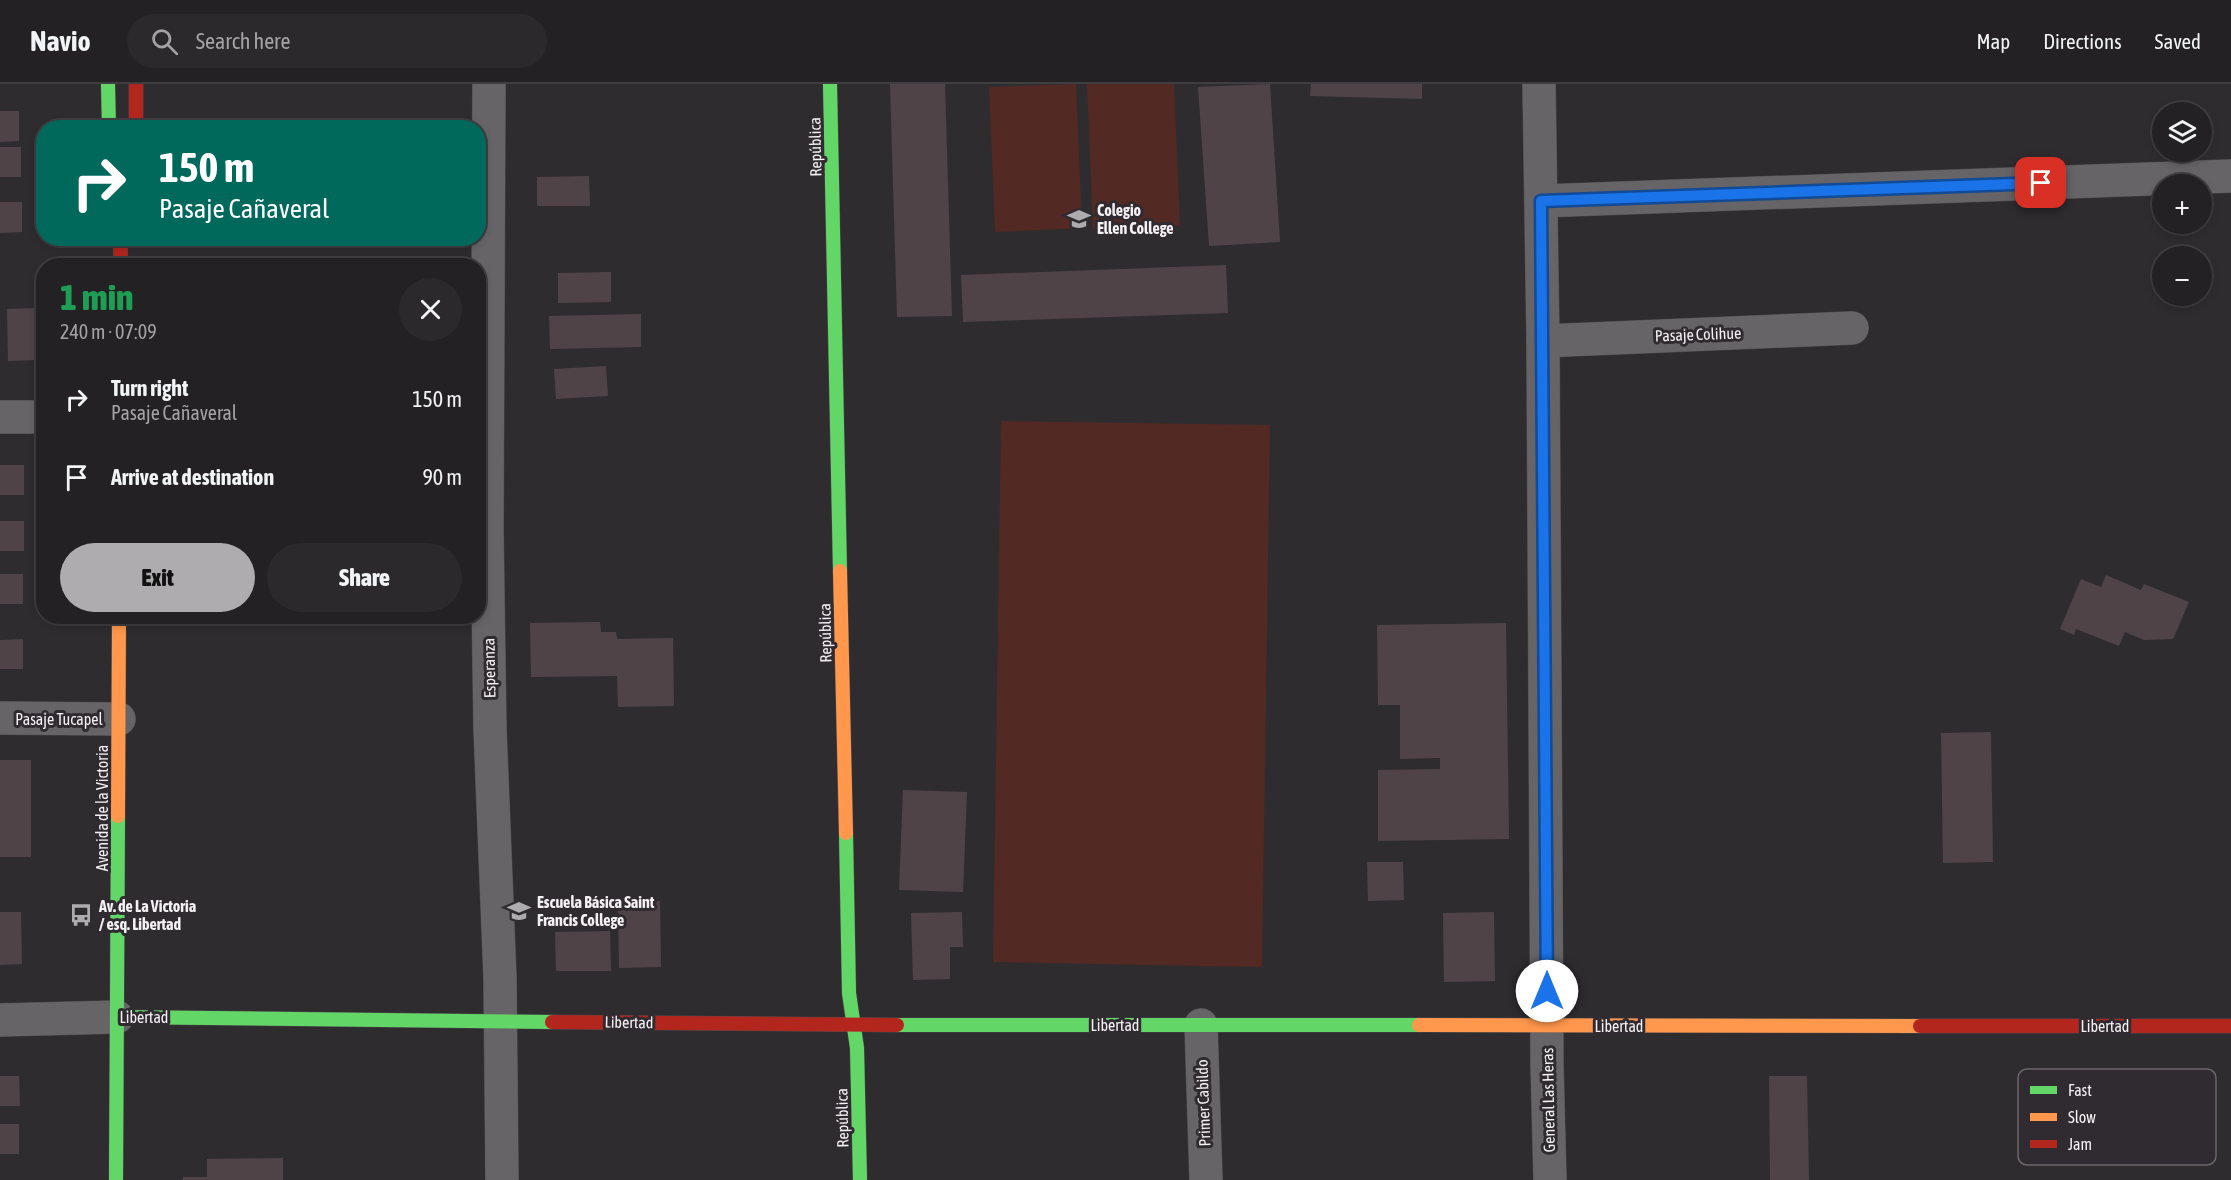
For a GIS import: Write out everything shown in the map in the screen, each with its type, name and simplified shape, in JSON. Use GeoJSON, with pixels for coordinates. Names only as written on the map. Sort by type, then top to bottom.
{"type":"FeatureCollection","features":[{"type":"Feature","properties":{"kind":"street"},"geometry":{"type":"LineString","coordinates":[[108,84],[109,120]]}},
{"type":"Feature","properties":{"kind":"street"},"geometry":{"type":"LineString","coordinates":[[136,84],[136,120]]}},
{"type":"Feature","properties":{"kind":"street","name":"Esperanza"},"geometry":{"type":"LineString","coordinates":[[489,84],[487,530],[489,718],[500,1020],[502,1180]]}},
{"type":"Feature","properties":{"kind":"street","name":"República"},"geometry":{"type":"LineString","coordinates":[[830,84],[849,993],[857,1047],[860,1180]]}},
{"type":"Feature","properties":{"kind":"street","name":"General Las Heras"},"geometry":{"type":"LineString","coordinates":[[1539,84],[1543,341],[1546,1026],[1550,1180]]}},
{"type":"Feature","properties":{"kind":"street"},"geometry":{"type":"LineString","coordinates":[[1541,201],[2231,176]]}},
{"type":"Feature","properties":{"kind":"street","name":"Pasaje Colihue"},"geometry":{"type":"LineString","coordinates":[[1543,341],[1852,328]]}},
{"type":"Feature","properties":{"kind":"street"},"geometry":{"type":"LineString","coordinates":[[0,417],[36,417]]}},
{"type":"Feature","properties":{"kind":"street","name":"Avenida de la Victoria"},"geometry":{"type":"LineString","coordinates":[[117,1180],[119,624]]}},
{"type":"Feature","properties":{"kind":"street","name":"Pasaje Tucapel"},"geometry":{"type":"LineString","coordinates":[[0,718],[119,719]]}},
{"type":"Feature","properties":{"kind":"street","name":"Libertad"},"geometry":{"type":"LineString","coordinates":[[0,1020],[117,1017],[854,1025],[2231,1026]]}},
{"type":"Feature","properties":{"kind":"street","name":"Primer Cabildo"},"geometry":{"type":"LineString","coordinates":[[1201,1025],[1206,1180]]}},
{"type":"Feature","properties":{"kind":"shaded area"},"geometry":{"type":"Polygon","coordinates":[[[1076,84],[1082,228],[995,232],[989,87],[1076,84]]]}},
{"type":"Feature","properties":{"kind":"shaded area"},"geometry":{"type":"Polygon","coordinates":[[[1087,84],[1174,84],[1180,226],[1093,229],[1087,84]]]}},
{"type":"Feature","properties":{"kind":"shaded area"},"geometry":{"type":"Polygon","coordinates":[[[1001,421],[1270,425],[1262,967],[993,962],[1001,421]]]}},
{"type":"Feature","properties":{"kind":"building"},"geometry":{"type":"Polygon","coordinates":[[[890,84],[945,84],[952,316],[897,317],[890,84]]]}},
{"type":"Feature","properties":{"kind":"building"},"geometry":{"type":"Polygon","coordinates":[[[1270,84],[1280,242],[1209,246],[1198,87],[1270,84]]]}},
{"type":"Feature","properties":{"kind":"building"},"geometry":{"type":"Polygon","coordinates":[[[1311,84],[1422,84],[1422,99],[1310,96],[1311,84]]]}},
{"type":"Feature","properties":{"kind":"building"},"geometry":{"type":"Polygon","coordinates":[[[0,111],[19,111],[19,141],[0,142],[0,111]]]}},
{"type":"Feature","properties":{"kind":"building"},"geometry":{"type":"Polygon","coordinates":[[[0,147],[21,147],[21,177],[0,177],[0,147]]]}},
{"type":"Feature","properties":{"kind":"building"},"geometry":{"type":"Polygon","coordinates":[[[589,176],[590,206],[537,206],[537,177],[589,176]]]}},
{"type":"Feature","properties":{"kind":"building"},"geometry":{"type":"Polygon","coordinates":[[[0,202],[22,202],[22,232],[0,233],[0,202]]]}},
{"type":"Feature","properties":{"kind":"building"},"geometry":{"type":"Polygon","coordinates":[[[1226,265],[1228,313],[963,322],[961,275],[1226,265]]]}},
{"type":"Feature","properties":{"kind":"building"},"geometry":{"type":"Polygon","coordinates":[[[611,272],[611,302],[558,303],[558,273],[611,272]]]}},
{"type":"Feature","properties":{"kind":"building"},"geometry":{"type":"Polygon","coordinates":[[[36,308],[36,360],[8,361],[7,309],[36,308]]]}},
{"type":"Feature","properties":{"kind":"building"},"geometry":{"type":"Polygon","coordinates":[[[641,314],[641,347],[550,349],[549,316],[641,314]]]}},
{"type":"Feature","properties":{"kind":"building"},"geometry":{"type":"Polygon","coordinates":[[[606,366],[608,396],[556,399],[554,369],[606,366]]]}},
{"type":"Feature","properties":{"kind":"building"},"geometry":{"type":"Polygon","coordinates":[[[0,465],[24,465],[24,495],[0,495],[0,465]]]}},
{"type":"Feature","properties":{"kind":"building"},"geometry":{"type":"Polygon","coordinates":[[[0,521],[24,521],[24,551],[0,551],[0,521]]]}},
{"type":"Feature","properties":{"kind":"building"},"geometry":{"type":"Polygon","coordinates":[[[0,574],[23,574],[23,604],[0,604],[0,574]]]}},
{"type":"Feature","properties":{"kind":"building"},"geometry":{"type":"Polygon","coordinates":[[[2106,575],[2141,590],[2144,584],[2189,602],[2173,639],[2144,640],[2125,632],[2119,646],[2076,629],[2074,635],[2060,629],[2081,579],[2101,587],[2106,575]]]}},
{"type":"Feature","properties":{"kind":"building"},"geometry":{"type":"Polygon","coordinates":[[[600,622],[601,632],[616,632],[617,639],[673,638],[674,706],[618,707],[617,676],[531,677],[530,623],[600,622]]]}},
{"type":"Feature","properties":{"kind":"building"},"geometry":{"type":"Polygon","coordinates":[[[1506,623],[1509,839],[1378,841],[1378,770],[1440,769],[1440,758],[1400,759],[1400,705],[1378,705],[1377,625],[1506,623]]]}},
{"type":"Feature","properties":{"kind":"building"},"geometry":{"type":"Polygon","coordinates":[[[23,639],[23,669],[0,669],[0,640],[23,639]]]}},
{"type":"Feature","properties":{"kind":"building"},"geometry":{"type":"Polygon","coordinates":[[[1991,732],[1993,862],[1943,863],[1941,733],[1991,732]]]}},
{"type":"Feature","properties":{"kind":"building"},"geometry":{"type":"Polygon","coordinates":[[[0,760],[31,760],[31,857],[0,857],[0,760]]]}},
{"type":"Feature","properties":{"kind":"building"},"geometry":{"type":"Polygon","coordinates":[[[903,790],[967,792],[963,892],[899,890],[903,790]]]}},
{"type":"Feature","properties":{"kind":"building"},"geometry":{"type":"Polygon","coordinates":[[[1367,862],[1403,862],[1404,900],[1368,901],[1367,862]]]}},
{"type":"Feature","properties":{"kind":"building"},"geometry":{"type":"Polygon","coordinates":[[[618,901],[660,901],[661,967],[619,968],[618,901]]]}},
{"type":"Feature","properties":{"kind":"building"},"geometry":{"type":"Polygon","coordinates":[[[0,912],[21,912],[22,964],[0,965],[0,912]]]}},
{"type":"Feature","properties":{"kind":"building"},"geometry":{"type":"Polygon","coordinates":[[[962,912],[963,947],[950,947],[950,979],[913,980],[911,913],[962,912]]]}},
{"type":"Feature","properties":{"kind":"building"},"geometry":{"type":"Polygon","coordinates":[[[1494,912],[1495,981],[1444,982],[1443,913],[1494,912]]]}},
{"type":"Feature","properties":{"kind":"building"},"geometry":{"type":"Polygon","coordinates":[[[610,931],[611,971],[556,971],[555,932],[610,931]]]}},
{"type":"Feature","properties":{"kind":"building"},"geometry":{"type":"Polygon","coordinates":[[[0,1076],[19,1076],[20,1106],[0,1106],[0,1076]]]}},
{"type":"Feature","properties":{"kind":"building"},"geometry":{"type":"Polygon","coordinates":[[[1769,1076],[1807,1076],[1809,1180],[1770,1180],[1769,1076]]]}},
{"type":"Feature","properties":{"kind":"building"},"geometry":{"type":"Polygon","coordinates":[[[0,1124],[19,1124],[19,1154],[0,1154],[0,1124]]]}},
{"type":"Feature","properties":{"kind":"building"},"geometry":{"type":"Polygon","coordinates":[[[283,1158],[283,1180],[183,1180],[183,1177],[207,1177],[207,1159],[283,1158]]]}},
{"type":"Feature","properties":{"kind":"traffic: fast"},"geometry":{"type":"LineString","coordinates":[[108,84],[109,120]]}},
{"type":"Feature","properties":{"kind":"traffic: fast"},"geometry":{"type":"LineString","coordinates":[[830,84],[840,571]]}},
{"type":"Feature","properties":{"kind":"traffic: fast"},"geometry":{"type":"LineString","coordinates":[[116,1180],[118,816]]}},
{"type":"Feature","properties":{"kind":"traffic: fast"},"geometry":{"type":"LineString","coordinates":[[846,833],[849,993],[857,1048],[860,1180]]}},
{"type":"Feature","properties":{"kind":"traffic: fast"},"geometry":{"type":"LineString","coordinates":[[117,1017],[552,1022]]}},
{"type":"Feature","properties":{"kind":"traffic: fast"},"geometry":{"type":"LineString","coordinates":[[897,1025],[1419,1025]]}},
{"type":"Feature","properties":{"kind":"traffic: slow"},"geometry":{"type":"LineString","coordinates":[[840,571],[846,833]]}},
{"type":"Feature","properties":{"kind":"traffic: slow"},"geometry":{"type":"LineString","coordinates":[[118,816],[119,624]]}},
{"type":"Feature","properties":{"kind":"traffic: slow"},"geometry":{"type":"LineString","coordinates":[[1419,1025],[1920,1026]]}},
{"type":"Feature","properties":{"kind":"traffic: jam"},"geometry":{"type":"LineString","coordinates":[[136,84],[136,120]]}},
{"type":"Feature","properties":{"kind":"traffic: jam"},"geometry":{"type":"LineString","coordinates":[[120,246],[121,258]]}},
{"type":"Feature","properties":{"kind":"traffic: jam"},"geometry":{"type":"LineString","coordinates":[[552,1022],[897,1025]]}},
{"type":"Feature","properties":{"kind":"traffic: jam"},"geometry":{"type":"LineString","coordinates":[[1920,1026],[2231,1026]]}},
{"type":"Feature","properties":{"kind":"place","name":"Colegio Ellen College"},"geometry":{"type":"Point","coordinates":[1079,219]}},
{"type":"Feature","properties":{"kind":"place","name":"Escuela Básica Saint Francis College"},"geometry":{"type":"Point","coordinates":[519,911]}},
{"type":"Feature","properties":{"kind":"place","name":"Av. de La Victoria / esq. Libertad"},"geometry":{"type":"Point","coordinates":[81,915]}},
{"type":"Feature","properties":{"kind":"route"},"geometry":{"type":"LineString","coordinates":[[1547,991],[1541,201],[2041,183]]}}]}
